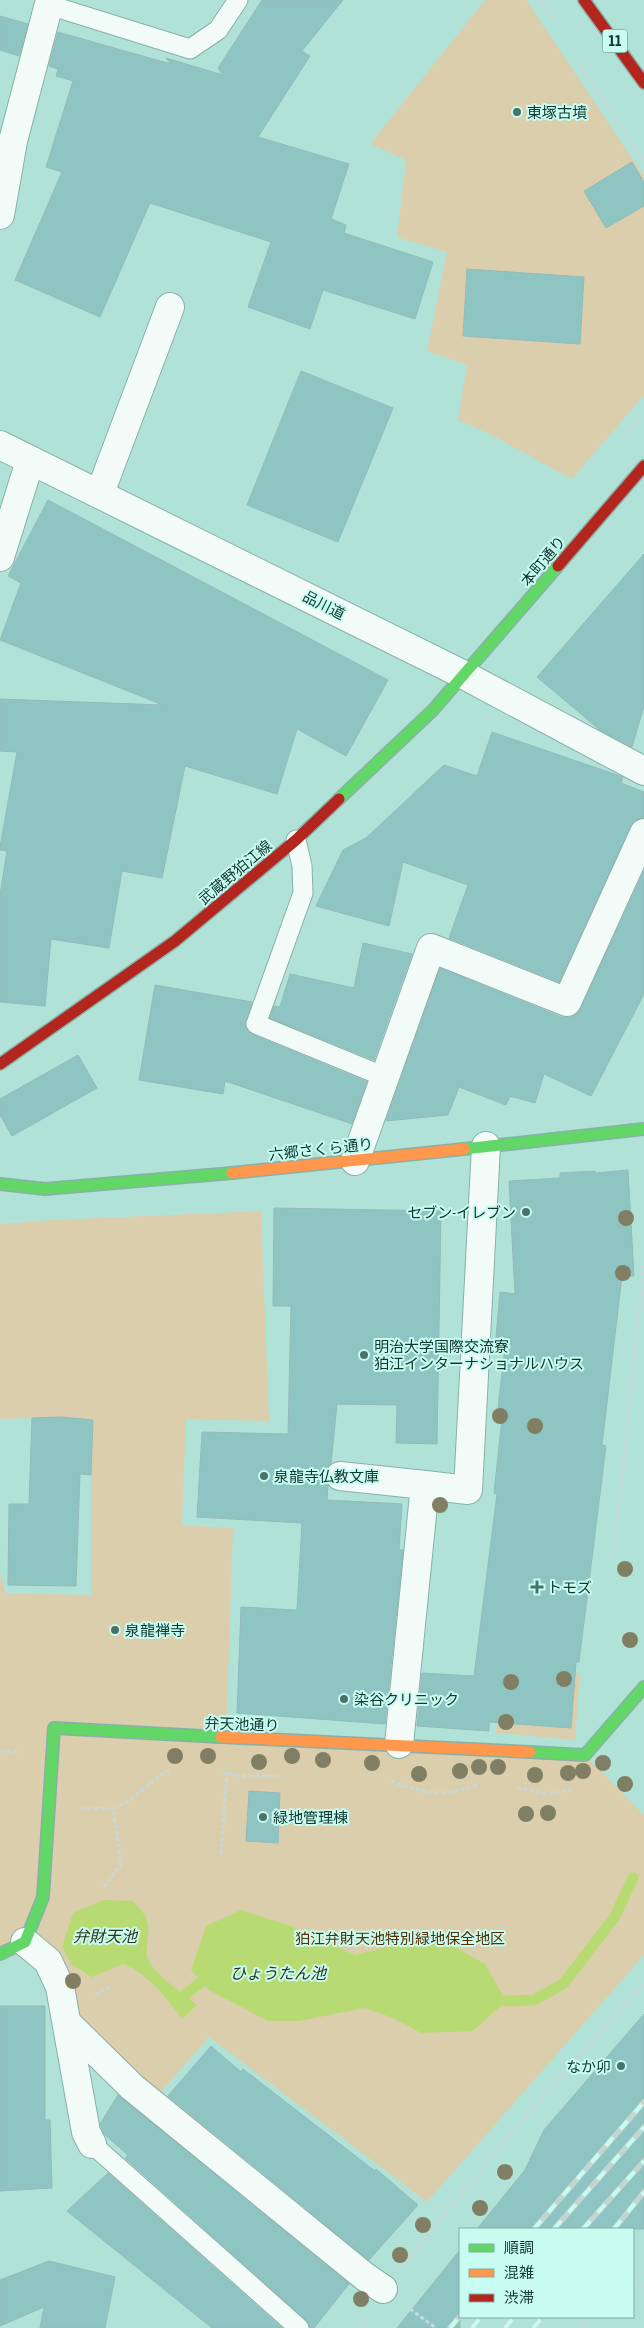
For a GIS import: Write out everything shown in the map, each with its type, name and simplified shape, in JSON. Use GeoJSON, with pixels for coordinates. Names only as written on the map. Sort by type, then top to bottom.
{"type":"FeatureCollection","features":[{"type":"Feature","properties":{"kind":"street","name":"11"},"geometry":{"type":"LineString","coordinates":[[584,0],[644,83]]}},
{"type":"Feature","properties":{"kind":"street"},"geometry":{"type":"LineString","coordinates":[[0,215],[13,141],[49,3]]}},
{"type":"Feature","properties":{"kind":"street"},"geometry":{"type":"LineString","coordinates":[[100,493],[170,307]]}},
{"type":"Feature","properties":{"kind":"street","name":"品川道"},"geometry":{"type":"LineString","coordinates":[[0,445],[464,675],[644,771]]}},
{"type":"Feature","properties":{"kind":"street"},"geometry":{"type":"LineString","coordinates":[[0,556],[30,461]]}},
{"type":"Feature","properties":{"kind":"street","name":"本町通り"},"geometry":{"type":"LineString","coordinates":[[464,675],[644,466]]}},
{"type":"Feature","properties":{"kind":"street","name":"武蔵野狛江線"},"geometry":{"type":"LineString","coordinates":[[0,1064],[175,941],[296,840],[433,710],[464,675]]}},
{"type":"Feature","properties":{"kind":"street"},"geometry":{"type":"LineString","coordinates":[[355,1161],[430,948],[567,1002],[644,833]]}},
{"type":"Feature","properties":{"kind":"street","name":"六郷さくら通り"},"geometry":{"type":"LineString","coordinates":[[0,1184],[45,1190],[355,1161],[644,1129]]}},
{"type":"Feature","properties":{"kind":"street"},"geometry":{"type":"LineString","coordinates":[[340,1476],[468,1490],[486,1146]]}},
{"type":"Feature","properties":{"kind":"street"},"geometry":{"type":"LineString","coordinates":[[399,1744],[425,1485]]}},
{"type":"Feature","properties":{"kind":"street","name":"弁天池通り"},"geometry":{"type":"LineString","coordinates":[[25,1942],[43,1897],[54,1728],[226,1739],[399,1744],[585,1754],[644,1687]]}},
{"type":"Feature","properties":{"kind":"street"},"geometry":{"type":"LineString","coordinates":[[0,1954],[25,1942],[48,1961],[60,1987],[86,2132],[92,2144]]}},
{"type":"Feature","properties":{"kind":"street"},"geometry":{"type":"LineString","coordinates":[[68,2024],[138,2092],[364,2276],[383,2289]]}},
{"type":"Feature","properties":{"kind":"lane"},"geometry":{"type":"LineString","coordinates":[[49,3],[190,49],[218,30],[238,0]]}},
{"type":"Feature","properties":{"kind":"lane"},"geometry":{"type":"LineString","coordinates":[[296,840],[302,866],[304,892],[256,1024],[386,1077]]}},
{"type":"Feature","properties":{"kind":"lane"},"geometry":{"type":"LineString","coordinates":[[92,2144],[299,2328]]}},
{"type":"Feature","properties":{"kind":"path"},"geometry":{"type":"LineString","coordinates":[[540,0],[556,22]]}},
{"type":"Feature","properties":{"kind":"path"},"geometry":{"type":"LineString","coordinates":[[577,53],[583,60],[582,70],[644,160]]}},
{"type":"Feature","properties":{"kind":"path"},"geometry":{"type":"LineString","coordinates":[[614,1554],[644,1263]]}},
{"type":"Feature","properties":{"kind":"path"},"geometry":{"type":"LineString","coordinates":[[221,1854],[227,1774],[226,1739]]}},
{"type":"Feature","properties":{"kind":"path"},"geometry":{"type":"LineString","coordinates":[[104,1887],[122,1864],[113,1808],[130,1800],[166,1771],[174,1771]]}},
{"type":"Feature","properties":{"kind":"path"},"geometry":{"type":"LineString","coordinates":[[218,1772],[251,1777],[285,1775]]}},
{"type":"Feature","properties":{"kind":"path"},"geometry":{"type":"LineString","coordinates":[[389,1780],[428,1793],[450,1794],[483,1783]]}},
{"type":"Feature","properties":{"kind":"path"},"geometry":{"type":"LineString","coordinates":[[512,1786],[545,1794],[578,1789]]}},
{"type":"Feature","properties":{"kind":"path"},"geometry":{"type":"LineString","coordinates":[[360,2328],[383,2289],[522,2120],[644,1984]]}},
{"type":"Feature","properties":{"kind":"path"},"geometry":{"type":"LineString","coordinates":[[578,2328],[586,2318]]}},
{"type":"Feature","properties":{"kind":"green space"},"geometry":{"type":"Polygon","coordinates":[[[485,0],[526,0],[644,176],[644,395],[572,479],[490,434],[458,420],[467,365],[427,351],[447,252],[397,237],[406,160],[370,144],[485,0]]]}},
{"type":"Feature","properties":{"kind":"green space","name":"狛江弁財天池特別緑地保全地区"},"geometry":{"type":"Polygon","coordinates":[[[261,1211],[269,1421],[186,1419],[182,1525],[233,1528],[226,1738],[585,1755],[644,1815],[644,1955],[427,2202],[209,2037],[159,2094],[68,2024],[48,1961],[0,1954],[0,1574],[6,1593],[91,1595],[93,1420],[62,1417],[0,1419],[0,1224],[261,1211]]]}},
{"type":"Feature","properties":{"kind":"green space"},"geometry":{"type":"Polygon","coordinates":[[[503,1667],[580,1673],[575,1740],[496,1733],[503,1667]]]}},
{"type":"Feature","properties":{"kind":"water","name":"弁財天池"},"geometry":{"type":"Polygon","coordinates":[[[104,1900],[133,1901],[142,1912],[148,1926],[147,1957],[151,1965],[163,1978],[197,2005],[182,2019],[156,1987],[132,1968],[123,1964],[92,1977],[72,1965],[62,1947],[73,1913],[104,1900]]]}},
{"type":"Feature","properties":{"kind":"water","name":"ひょうたん池"},"geometry":{"type":"Polygon","coordinates":[[[241,1910],[291,1926],[355,1955],[395,1945],[446,1942],[485,1964],[506,2001],[473,2031],[421,2033],[393,2018],[365,2008],[299,2021],[268,2021],[209,1990],[191,1970],[206,1926],[241,1910]]]}},
{"type":"Feature","properties":{"kind":"building"},"geometry":{"type":"Polygon","coordinates":[[[262,0],[343,0],[302,51],[310,56],[258,137],[349,164],[331,219],[346,225],[344,233],[433,262],[415,319],[323,290],[310,329],[248,307],[271,242],[150,203],[100,317],[15,280],[62,172],[46,167],[73,81],[56,76],[58,69],[49,66],[58,32],[171,64],[166,58],[223,75],[218,68],[262,0]]]}},
{"type":"Feature","properties":{"kind":"building"},"geometry":{"type":"Polygon","coordinates":[[[0,16],[28,24],[19,56],[0,50],[0,16]]]}},
{"type":"Feature","properties":{"kind":"building"},"geometry":{"type":"Polygon","coordinates":[[[632,162],[644,182],[644,206],[606,228],[584,191],[632,162]]]}},
{"type":"Feature","properties":{"kind":"building"},"geometry":{"type":"Polygon","coordinates":[[[467,269],[584,277],[580,344],[463,336],[467,269]]]}},
{"type":"Feature","properties":{"kind":"building"},"geometry":{"type":"Polygon","coordinates":[[[301,371],[393,408],[338,542],[247,505],[301,371]]]}},
{"type":"Feature","properties":{"kind":"building"},"geometry":{"type":"Polygon","coordinates":[[[48,500],[388,680],[346,756],[297,729],[277,794],[185,766],[162,878],[122,871],[109,948],[51,939],[45,1006],[0,1002],[0,895],[7,851],[0,850],[0,847],[17,752],[0,751],[0,699],[163,705],[0,640],[21,583],[8,576],[48,500]]]}},
{"type":"Feature","properties":{"kind":"building"},"geometry":{"type":"Polygon","coordinates":[[[644,554],[644,706],[632,747],[600,730],[537,677],[644,554]]]}},
{"type":"Feature","properties":{"kind":"building"},"geometry":{"type":"Polygon","coordinates":[[[492,732],[623,777],[621,783],[644,792],[644,818],[635,820],[630,827],[559,982],[449,938],[468,885],[403,862],[389,926],[316,906],[343,850],[366,838],[444,765],[477,776],[492,732]]]}},
{"type":"Feature","properties":{"kind":"building"},"geometry":{"type":"Polygon","coordinates":[[[644,871],[644,994],[591,1096],[544,1074],[535,1103],[510,1096],[506,1105],[459,1087],[448,1115],[386,1121],[440,968],[561,1017],[569,1018],[576,1015],[581,1008],[644,871]]]}},
{"type":"Feature","properties":{"kind":"building"},"geometry":{"type":"Polygon","coordinates":[[[363,943],[412,954],[374,1060],[270,1018],[274,1006],[280,1007],[290,974],[354,988],[363,943]]]}},
{"type":"Feature","properties":{"kind":"building"},"geometry":{"type":"Polygon","coordinates":[[[155,985],[252,1002],[245,1025],[251,1034],[367,1082],[352,1124],[225,1081],[223,1094],[139,1080],[155,985]]]}},
{"type":"Feature","properties":{"kind":"building"},"geometry":{"type":"Polygon","coordinates":[[[78,1055],[97,1088],[12,1136],[0,1115],[0,1099],[78,1055]]]}},
{"type":"Feature","properties":{"kind":"building"},"geometry":{"type":"Polygon","coordinates":[[[628,1170],[634,1276],[622,1276],[602,1445],[606,1446],[579,1662],[576,1662],[571,1728],[489,1722],[489,1731],[417,1726],[422,1673],[474,1676],[497,1494],[494,1493],[503,1409],[498,1408],[506,1338],[496,1337],[500,1292],[515,1294],[509,1181],[560,1178],[560,1173],[595,1171],[595,1173],[628,1170]]]}},
{"type":"Feature","properties":{"kind":"building"},"geometry":{"type":"Polygon","coordinates":[[[274,1208],[441,1211],[437,1444],[396,1443],[397,1405],[337,1404],[331,1464],[325,1474],[328,1486],[327,1500],[402,1504],[399,1550],[403,1550],[385,1724],[237,1713],[241,1607],[297,1610],[302,1523],[197,1517],[202,1432],[288,1434],[291,1306],[273,1306],[274,1208]]]}},
{"type":"Feature","properties":{"kind":"building"},"geometry":{"type":"Polygon","coordinates":[[[62,1417],[93,1420],[91,1475],[80,1474],[76,1586],[8,1585],[9,1504],[29,1504],[32,1418],[62,1417]]]}},
{"type":"Feature","properties":{"kind":"building","name":"緑地管理棟"},"geometry":{"type":"Polygon","coordinates":[[[249,1791],[280,1793],[278,1843],[246,1841],[249,1791]]]}},
{"type":"Feature","properties":{"kind":"building"},"geometry":{"type":"Polygon","coordinates":[[[0,2006],[45,2006],[45,2120],[50,2120],[52,2188],[0,2191],[0,2006]]]}},
{"type":"Feature","properties":{"kind":"building"},"geometry":{"type":"Polygon","coordinates":[[[644,2014],[644,2229],[478,2228],[525,2170],[544,2130],[644,2014]]]}},
{"type":"Feature","properties":{"kind":"building"},"geometry":{"type":"Polygon","coordinates":[[[211,2046],[241,2072],[243,2069],[375,2171],[376,2169],[418,2205],[369,2260],[168,2096],[211,2046]]]}},
{"type":"Feature","properties":{"kind":"building"},"geometry":{"type":"Polygon","coordinates":[[[118,2095],[349,2284],[314,2328],[310,2328],[306,2320],[125,2158],[128,2155],[104,2134],[100,2124],[118,2095]]]}},
{"type":"Feature","properties":{"kind":"building"},"geometry":{"type":"Polygon","coordinates":[[[108,2173],[282,2328],[212,2328],[67,2211],[108,2173]]]}},
{"type":"Feature","properties":{"kind":"building"},"geometry":{"type":"Polygon","coordinates":[[[459,2251],[460,2328],[397,2328],[459,2251]]]}},
{"type":"Feature","properties":{"kind":"building"},"geometry":{"type":"Polygon","coordinates":[[[49,2261],[115,2277],[105,2328],[40,2328],[44,2307],[0,2326],[0,2280],[49,2261]]]}},
{"type":"Feature","properties":{"kind":"waterway"},"geometry":{"type":"LineString","coordinates":[[506,2001],[534,2000],[563,1984],[614,1918],[633,1878]]}},
{"type":"Feature","properties":{"kind":"waterway"},"geometry":{"type":"LineString","coordinates":[[186,1994],[201,1982]]}},
{"type":"Feature","properties":{"kind":"railway"},"geometry":{"type":"LineString","coordinates":[[535,2228],[644,2102]]}},
{"type":"Feature","properties":{"kind":"railway"},"geometry":{"type":"LineString","coordinates":[[555,2228],[644,2127]]}},
{"type":"Feature","properties":{"kind":"railway"},"geometry":{"type":"LineString","coordinates":[[584,2228],[644,2161]]}},
{"type":"Feature","properties":{"kind":"railway"},"geometry":{"type":"LineString","coordinates":[[615,2228],[644,2192]]}},
{"type":"Feature","properties":{"kind":"railway"},"geometry":{"type":"LineString","coordinates":[[450,2328],[459,2317]]}},
{"type":"Feature","properties":{"kind":"railway"},"geometry":{"type":"LineString","coordinates":[[472,2328],[480,2318]]}},
{"type":"Feature","properties":{"kind":"railway"},"geometry":{"type":"LineString","coordinates":[[505,2328],[513,2318]]}},
{"type":"Feature","properties":{"kind":"railway"},"geometry":{"type":"LineString","coordinates":[[533,2328],[542,2318]]}},
{"type":"Feature","properties":{"kind":"traffic: fast"},"geometry":{"type":"LineString","coordinates":[[339,799],[433,710],[558,566]]}},
{"type":"Feature","properties":{"kind":"traffic: fast"},"geometry":{"type":"LineString","coordinates":[[464,1149],[644,1129]]}},
{"type":"Feature","properties":{"kind":"traffic: fast"},"geometry":{"type":"LineString","coordinates":[[0,1184],[45,1189],[232,1173]]}},
{"type":"Feature","properties":{"kind":"traffic: fast"},"geometry":{"type":"LineString","coordinates":[[530,1752],[585,1755],[644,1687]]}},
{"type":"Feature","properties":{"kind":"traffic: fast"},"geometry":{"type":"LineString","coordinates":[[0,1954],[25,1942],[43,1897],[54,1728],[221,1737]]}},
{"type":"Feature","properties":{"kind":"traffic: slow"},"geometry":{"type":"LineString","coordinates":[[232,1173],[464,1149]]}},
{"type":"Feature","properties":{"kind":"traffic: slow"},"geometry":{"type":"LineString","coordinates":[[221,1737],[530,1752]]}},
{"type":"Feature","properties":{"kind":"traffic: jam"},"geometry":{"type":"LineString","coordinates":[[584,0],[644,83]]}},
{"type":"Feature","properties":{"kind":"traffic: jam"},"geometry":{"type":"LineString","coordinates":[[558,566],[644,466]]}},
{"type":"Feature","properties":{"kind":"traffic: jam"},"geometry":{"type":"LineString","coordinates":[[0,1064],[175,941],[296,840],[339,799]]}},
{"type":"Feature","properties":{"kind":"place","name":"東塚古墳"},"geometry":{"type":"Point","coordinates":[517,112]}},
{"type":"Feature","properties":{"kind":"place","name":"セブン-イレブン"},"geometry":{"type":"Point","coordinates":[526,1212]}},
{"type":"Feature","properties":{"kind":"place","name":"明治大学国際交流寮 狛江インターナショナルハウス"},"geometry":{"type":"Point","coordinates":[364,1355]}},
{"type":"Feature","properties":{"kind":"place","name":"泉龍寺仏教文庫"},"geometry":{"type":"Point","coordinates":[264,1476]}},
{"type":"Feature","properties":{"kind":"place","name":"トモズ"},"geometry":{"type":"Point","coordinates":[537,1587]}},
{"type":"Feature","properties":{"kind":"place","name":"泉龍禅寺"},"geometry":{"type":"Point","coordinates":[115,1630]}},
{"type":"Feature","properties":{"kind":"place","name":"染谷クリニック"},"geometry":{"type":"Point","coordinates":[344,1699]}},
{"type":"Feature","properties":{"kind":"place","name":"緑地管理棟"},"geometry":{"type":"Point","coordinates":[263,1817]}},
{"type":"Feature","properties":{"kind":"place","name":"なか卯"},"geometry":{"type":"Point","coordinates":[621,2066]}}]}
